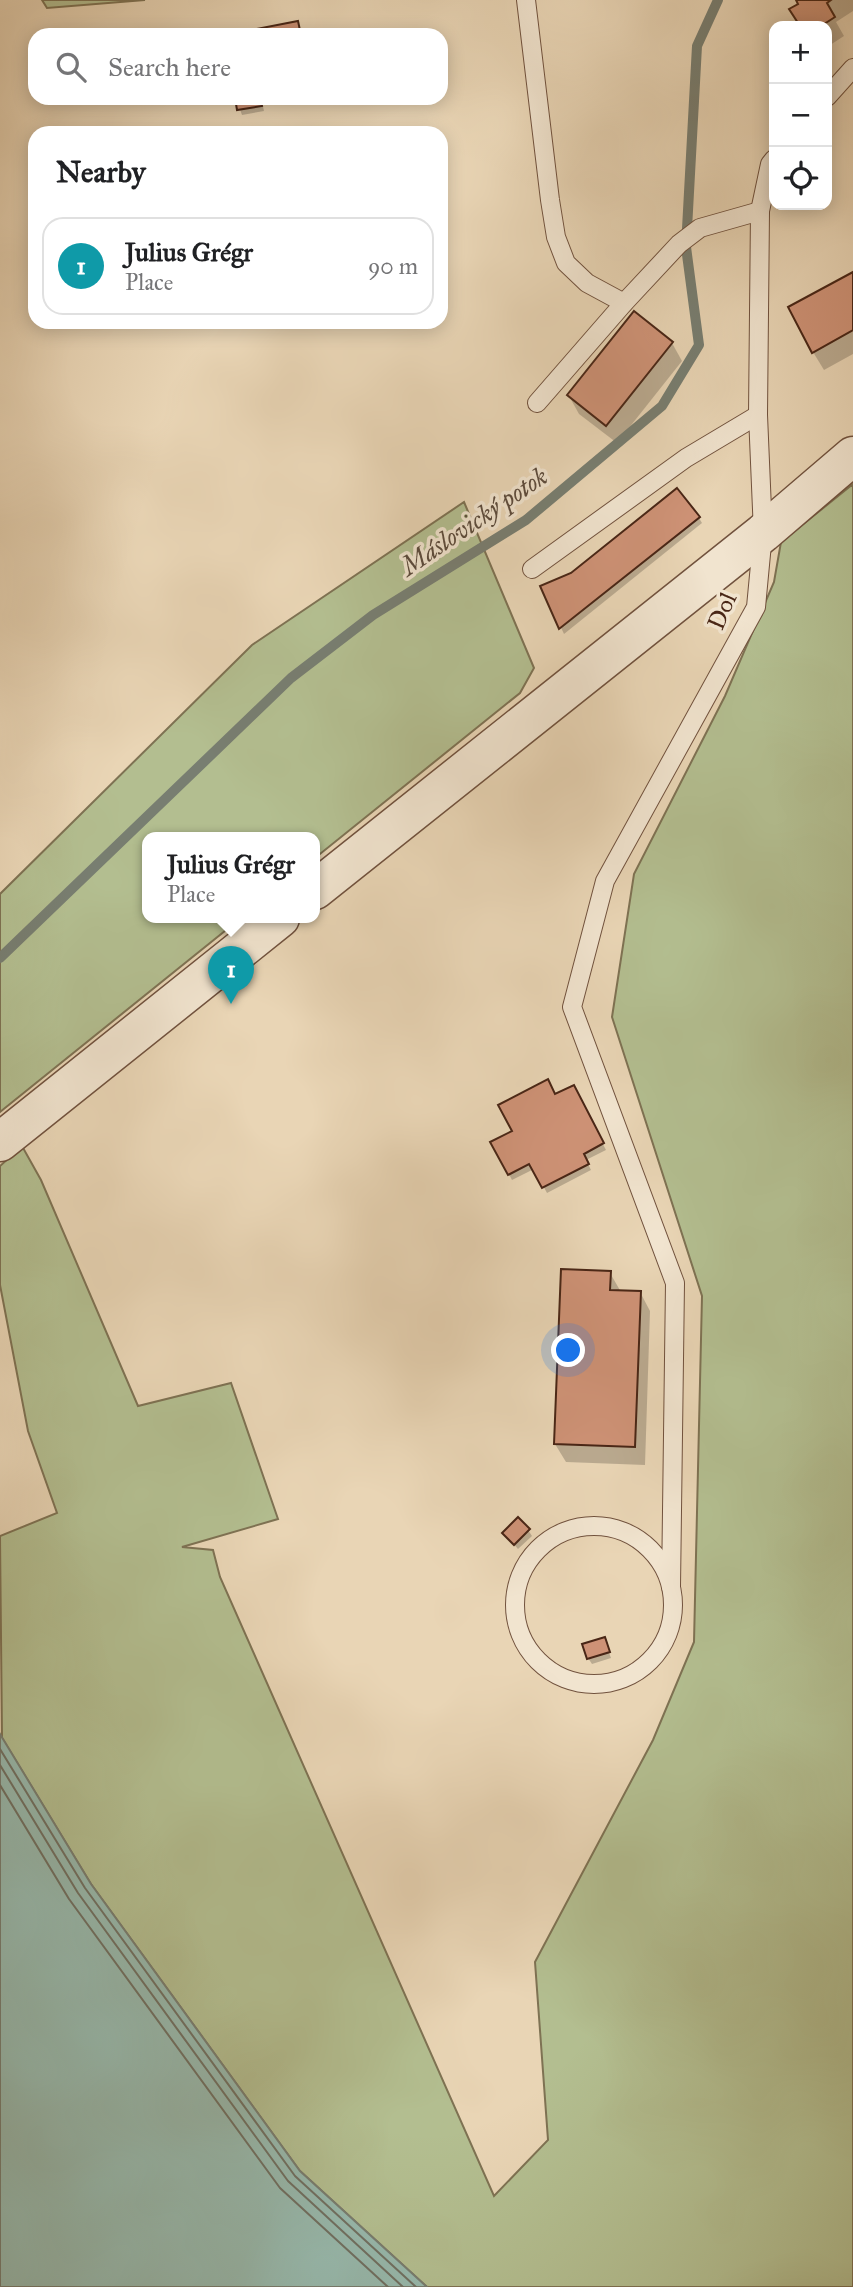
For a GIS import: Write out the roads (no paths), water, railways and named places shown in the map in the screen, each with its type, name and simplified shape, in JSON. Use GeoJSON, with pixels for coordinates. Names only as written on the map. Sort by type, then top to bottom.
{"type":"FeatureCollection","features":[{"type":"Feature","properties":{"kind":"street"},"geometry":{"type":"LineString","coordinates":[[320,886],[763,533],[853,456]]}},
{"type":"Feature","properties":{"kind":"street"},"geometry":{"type":"LineString","coordinates":[[0,1142],[274,923]]}},
{"type":"Feature","properties":{"kind":"lane"},"geometry":{"type":"LineString","coordinates":[[526,0],[556,237],[566,263],[587,283],[624,303]]}},
{"type":"Feature","properties":{"kind":"lane"},"geometry":{"type":"LineString","coordinates":[[832,91],[853,68]]}},
{"type":"Feature","properties":{"kind":"lane","name":"Dol"},"geometry":{"type":"LineString","coordinates":[[671,1587],[675,1283],[572,1007],[605,881],[756,607],[763,533],[758,415],[760,211],[769,169]]}},
{"type":"Feature","properties":{"kind":"lane"},"geometry":{"type":"LineString","coordinates":[[537,403],[679,244],[700,228],[760,211]]}},
{"type":"Feature","properties":{"kind":"lane"},"geometry":{"type":"LineString","coordinates":[[532,569],[686,458],[758,415]]}},
{"type":"Feature","properties":{"kind":"lane"},"geometry":{"type":"LineString","coordinates":[[584,1527],[607,1527],[629,1534],[648,1547],[663,1565],[671,1587],[673,1613],[666,1639],[651,1660],[630,1676],[604,1684],[577,1683],[553,1673],[533,1656],[519,1633],[514,1606],[517,1584],[527,1562],[542,1545],[562,1533],[584,1527]]}},
{"type":"Feature","properties":{"kind":"water"},"geometry":{"type":"Polygon","coordinates":[[[0,1734],[91,1884],[300,2171],[427,2287],[0,2287],[0,1734]]]}},
{"type":"Feature","properties":{"kind":"waterway","name":"Máslovický potok"},"geometry":{"type":"LineString","coordinates":[[0,958],[291,678],[373,615],[526,520],[662,406],[699,345],[686,247],[697,46],[718,0]]}},
{"type":"Feature","properties":{"kind":"place","name":"Julius Grégr"},"geometry":{"type":"Point","coordinates":[231,1004]}}]}
